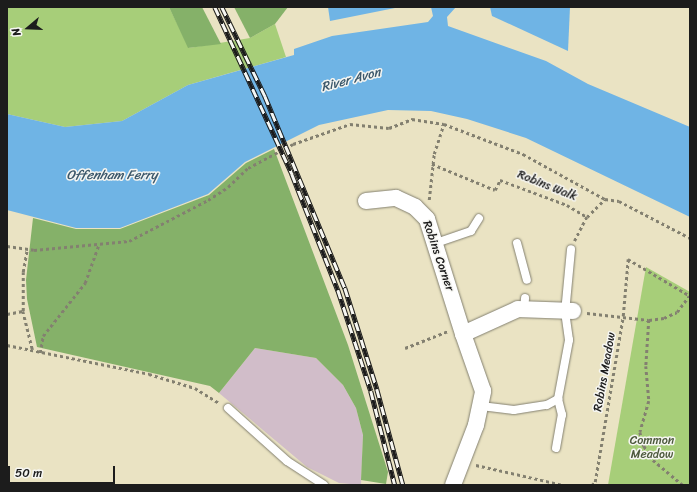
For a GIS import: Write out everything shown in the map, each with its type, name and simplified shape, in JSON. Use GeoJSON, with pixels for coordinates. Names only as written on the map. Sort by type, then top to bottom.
{"type":"FeatureCollection","features":[{"type":"Feature","properties":{"kind":"street","name":"Robins Corner"},"geometry":{"type":"LineString","coordinates":[[366,201],[396,198],[415,207],[427,219],[483,391],[476,425],[454,485]]}},
{"type":"Feature","properties":{"kind":"street"},"geometry":{"type":"LineString","coordinates":[[462,330],[518,310],[525,304],[569,312]]}},
{"type":"Feature","properties":{"kind":"lane"},"geometry":{"type":"LineString","coordinates":[[436,243],[471,232],[479,218]]}},
{"type":"Feature","properties":{"kind":"lane"},"geometry":{"type":"LineString","coordinates":[[517,243],[527,280]]}},
{"type":"Feature","properties":{"kind":"lane"},"geometry":{"type":"LineString","coordinates":[[556,448],[562,415],[558,399],[569,340],[571,250]]}},
{"type":"Feature","properties":{"kind":"lane"},"geometry":{"type":"LineString","coordinates":[[481,406],[514,410],[547,405],[558,399]]}},
{"type":"Feature","properties":{"kind":"lane"},"geometry":{"type":"LineString","coordinates":[[228,408],[265,439],[287,461],[324,485]]}},
{"type":"Feature","properties":{"kind":"path"},"geometry":{"type":"LineString","coordinates":[[7,246],[27,249],[129,241],[208,200],[228,187],[248,168],[293,144],[350,124],[389,128],[412,119],[444,124],[523,154],[605,199],[619,201],[690,238]]}},
{"type":"Feature","properties":{"kind":"path"},"geometry":{"type":"LineString","coordinates":[[427,219],[432,164],[444,124]]}},
{"type":"Feature","properties":{"kind":"path","name":"Robins Walk"},"geometry":{"type":"LineString","coordinates":[[432,164],[495,190],[500,180],[567,205],[586,217],[571,250]]}},
{"type":"Feature","properties":{"kind":"path"},"geometry":{"type":"LineString","coordinates":[[586,217],[605,199]]}},
{"type":"Feature","properties":{"kind":"path"},"geometry":{"type":"LineString","coordinates":[[40,353],[44,336],[85,283],[99,244]]}},
{"type":"Feature","properties":{"kind":"path"},"geometry":{"type":"LineString","coordinates":[[27,249],[24,272],[23,311],[33,351]]}},
{"type":"Feature","properties":{"kind":"path","name":"Robins Meadow"},"geometry":{"type":"LineString","coordinates":[[592,485],[595,482],[623,316],[628,259],[689,296]]}},
{"type":"Feature","properties":{"kind":"path"},"geometry":{"type":"LineString","coordinates":[[569,312],[623,316],[649,320],[664,318],[677,312],[689,296]]}},
{"type":"Feature","properties":{"kind":"path"},"geometry":{"type":"LineString","coordinates":[[7,314],[23,311]]}},
{"type":"Feature","properties":{"kind":"path"},"geometry":{"type":"LineString","coordinates":[[649,320],[646,366],[649,401],[640,432],[644,446],[653,460],[683,485]]}},
{"type":"Feature","properties":{"kind":"path"},"geometry":{"type":"LineString","coordinates":[[405,348],[462,330]]}},
{"type":"Feature","properties":{"kind":"path"},"geometry":{"type":"LineString","coordinates":[[7,345],[40,353],[149,374],[195,388],[228,408]]}},
{"type":"Feature","properties":{"kind":"path"},"geometry":{"type":"LineString","coordinates":[[462,462],[563,485]]}},
{"type":"Feature","properties":{"kind":"shaded area"},"geometry":{"type":"Polygon","coordinates":[[[255,348],[316,358],[343,385],[356,408],[363,435],[361,485],[339,483],[307,467],[219,393],[255,348]]]}},
{"type":"Feature","properties":{"kind":"green space"},"geometry":{"type":"Polygon","coordinates":[[[7,7],[169,7],[189,48],[250,38],[275,24],[286,57],[188,85],[122,121],[65,127],[7,114],[7,7]]]}},
{"type":"Feature","properties":{"kind":"green space"},"geometry":{"type":"Polygon","coordinates":[[[169,7],[202,7],[221,44],[188,48],[169,7]]]}},
{"type":"Feature","properties":{"kind":"green space"},"geometry":{"type":"Polygon","coordinates":[[[234,7],[288,7],[275,24],[250,38],[234,7]]]}},
{"type":"Feature","properties":{"kind":"green space"},"geometry":{"type":"Polygon","coordinates":[[[274,149],[348,345],[388,472],[386,484],[361,480],[363,435],[356,408],[343,385],[316,358],[255,348],[219,393],[210,386],[37,347],[27,299],[26,280],[33,218],[76,229],[120,229],[209,195],[246,163],[274,149]]]}},
{"type":"Feature","properties":{"kind":"green space","name":"Common Meadow"},"geometry":{"type":"Polygon","coordinates":[[[646,267],[690,292],[690,485],[608,485],[646,267]]]}},
{"type":"Feature","properties":{"kind":"water"},"geometry":{"type":"Polygon","coordinates":[[[328,7],[400,7],[330,21],[328,7]]]}},
{"type":"Feature","properties":{"kind":"water","name":"Offenham Ferry"},"geometry":{"type":"Polygon","coordinates":[[[431,7],[456,7],[447,17],[448,26],[546,61],[588,84],[690,127],[690,217],[526,138],[467,119],[431,111],[388,110],[319,125],[245,162],[208,194],[120,228],[76,228],[7,210],[7,114],[65,127],[122,121],[188,85],[294,55],[294,49],[332,36],[428,22],[433,16],[431,7]]]}},
{"type":"Feature","properties":{"kind":"water"},"geometry":{"type":"Polygon","coordinates":[[[490,7],[570,7],[568,51],[492,16],[490,7]]]}},
{"type":"Feature","properties":{"kind":"railway"},"geometry":{"type":"LineString","coordinates":[[215,7],[292,174],[338,290],[371,391],[395,485]]}},
{"type":"Feature","properties":{"kind":"railway"},"geometry":{"type":"LineString","coordinates":[[222,7],[265,96],[345,288],[377,389],[403,485]]}},
{"type":"Feature","properties":{"kind":"water label","name":"River Avon"},"geometry":{"type":"Point","coordinates":[351,80]}}]}
